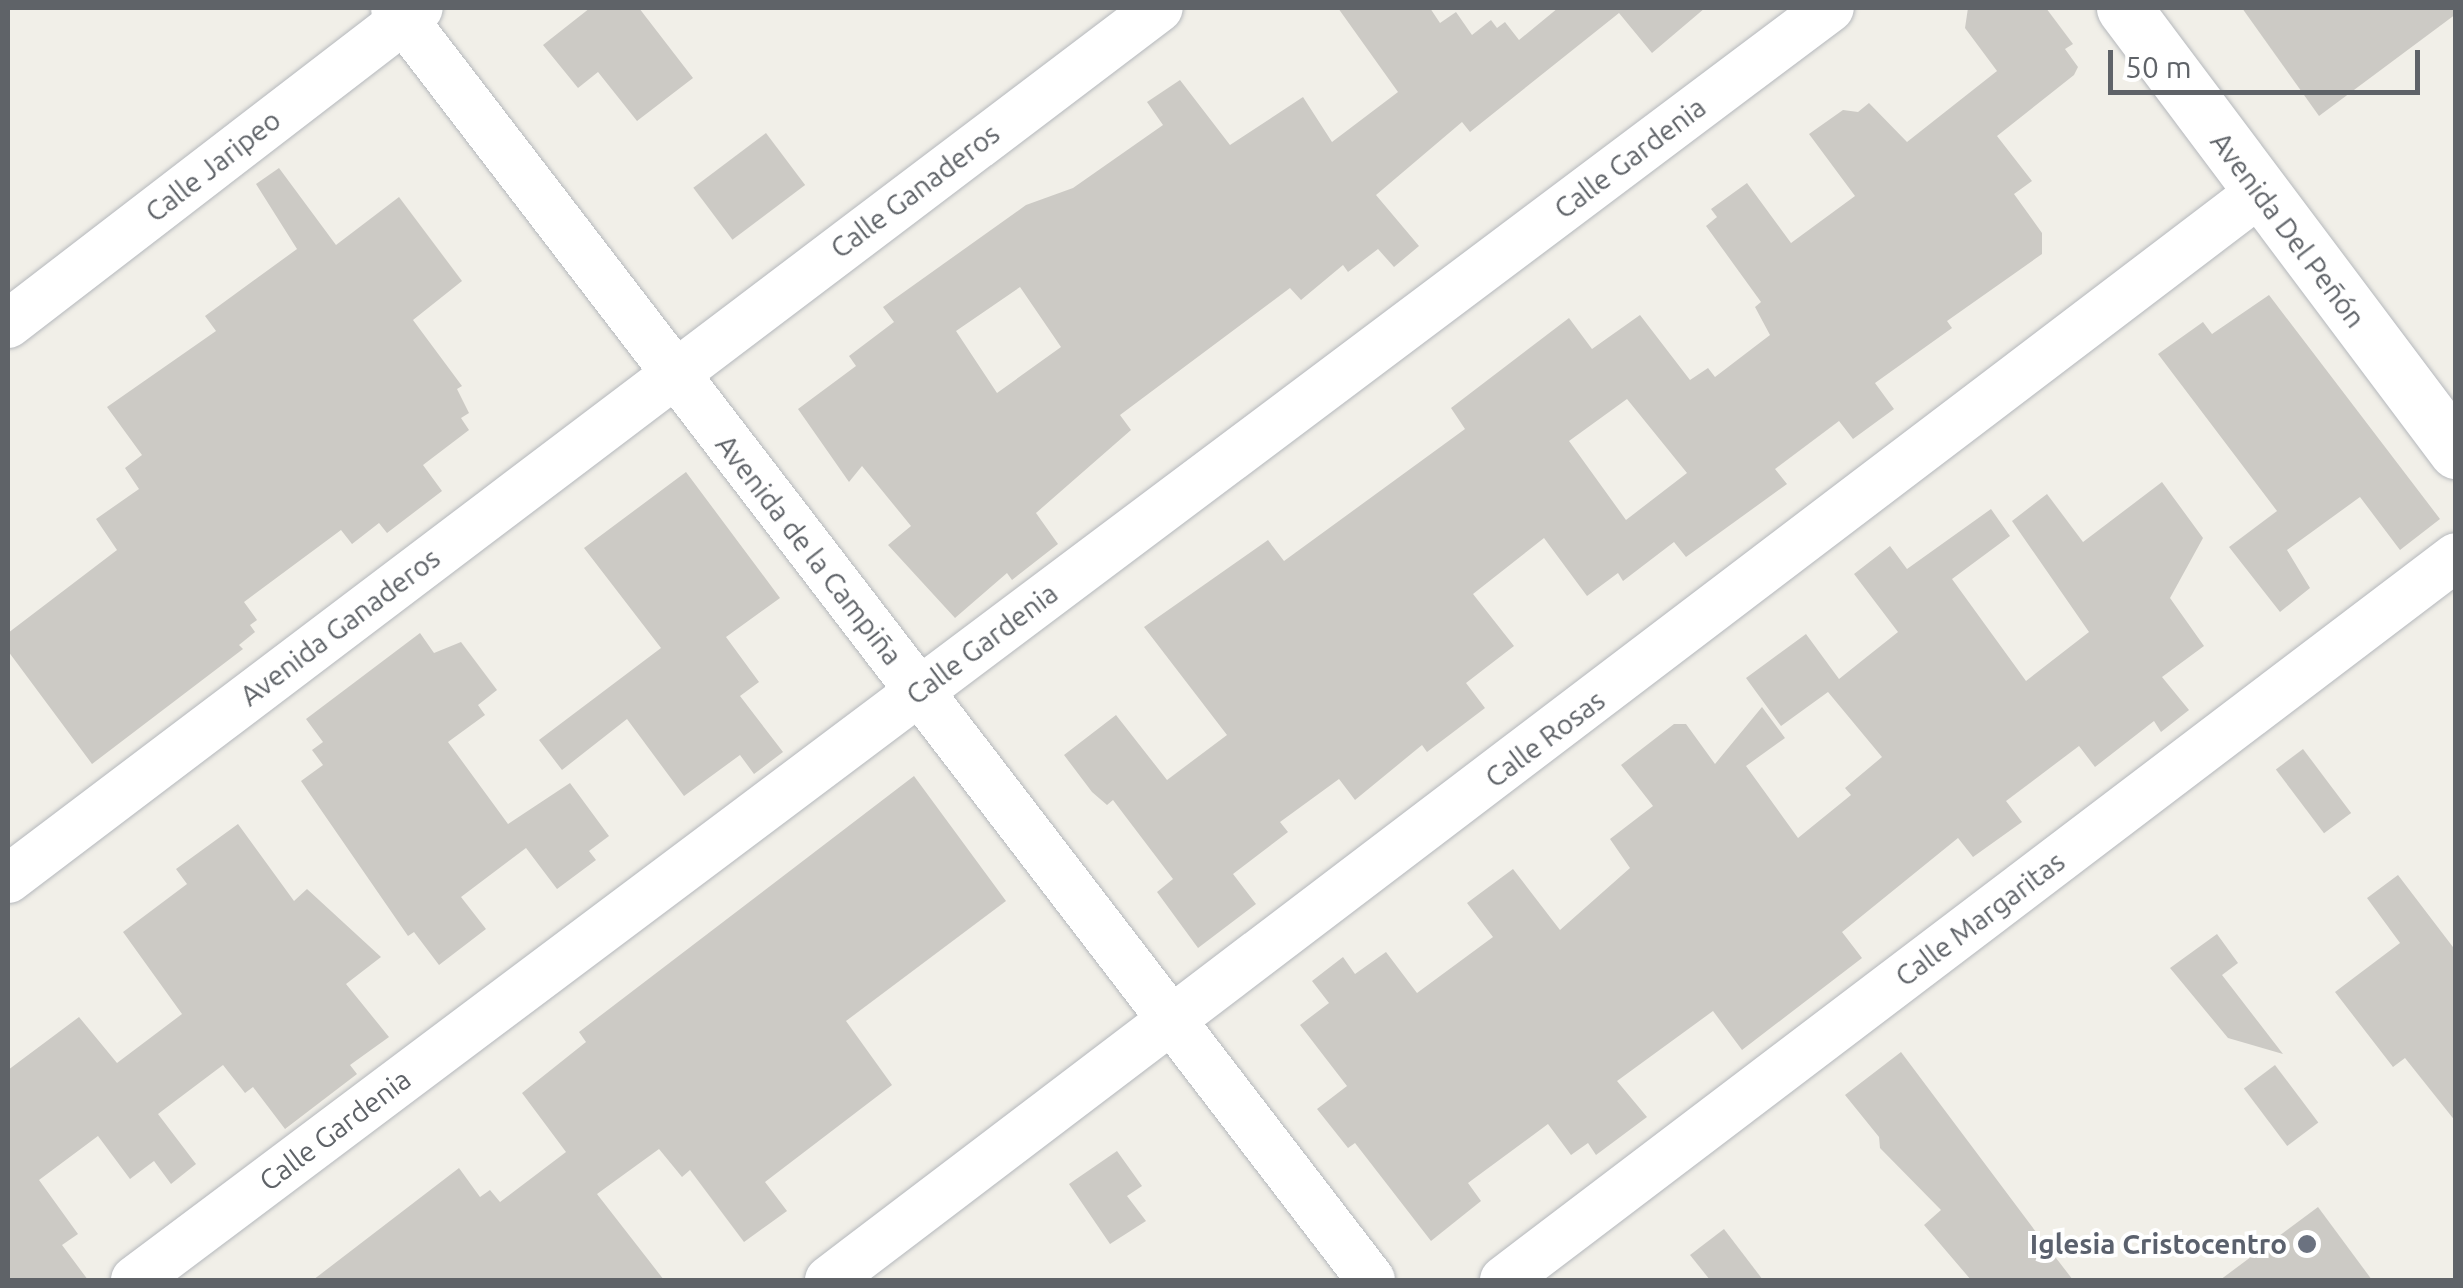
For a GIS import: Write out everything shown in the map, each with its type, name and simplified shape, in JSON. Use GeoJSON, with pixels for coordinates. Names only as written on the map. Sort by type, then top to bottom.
{"type":"FeatureCollection","features":[{"type":"Feature","properties":{"kind":"street","name":"Calle Ganaderos"},"geometry":{"type":"LineString","coordinates":[[672,375],[1159,8]]}},
{"type":"Feature","properties":{"kind":"street","name":"Calle Gardenia"},"geometry":{"type":"LineString","coordinates":[[135,1280],[1830,8]]}},
{"type":"Feature","properties":{"kind":"street","name":"Avenida Del Peñón"},"geometry":{"type":"LineString","coordinates":[[2124,8],[2258,193],[2456,450]]}},
{"type":"Feature","properties":{"kind":"street","name":"Avenida de la Campiña"},"geometry":{"type":"LineString","coordinates":[[406,11],[672,375],[1372,1280]]}},
{"type":"Feature","properties":{"kind":"street","name":"Calle Jaripeo"},"geometry":{"type":"LineString","coordinates":[[8,324],[406,11]]}},
{"type":"Feature","properties":{"kind":"street","name":"Calle Rosas"},"geometry":{"type":"LineString","coordinates":[[828,1280],[1176,1022],[2258,193]]}},
{"type":"Feature","properties":{"kind":"street","name":"Avenida Ganaderos"},"geometry":{"type":"LineString","coordinates":[[8,879],[672,375]]}},
{"type":"Feature","properties":{"kind":"street","name":"Calle Margaritas"},"geometry":{"type":"LineString","coordinates":[[1504,1280],[2456,557]]}},
{"type":"Feature","properties":{"kind":"building"},"geometry":{"type":"Polygon","coordinates":[[[590,8],[639,8],[693,78],[637,121],[598,72],[578,88],[543,45],[590,8]]]}},
{"type":"Feature","properties":{"kind":"building"},"geometry":{"type":"Polygon","coordinates":[[[1338,8],[1430,8],[1440,23],[1456,12],[1472,35],[1491,20],[1497,28],[1505,22],[1519,40],[1558,8],[1705,8],[1652,53],[1619,13],[1470,132],[1462,122],[1376,195],[1419,246],[1394,267],[1378,249],[1348,272],[1343,265],[1301,300],[1290,288],[1120,415],[1131,430],[1036,513],[1058,544],[1012,580],[1007,573],[955,618],[888,545],[911,526],[862,466],[849,482],[798,409],[856,366],[849,356],[894,322],[883,307],[1026,205],[1073,188],[1163,125],[1147,102],[1180,80],[1230,145],[1303,97],[1332,142],[1398,92],[1338,8]],[[1020,287],[956,331],[997,393],[1061,347],[1020,287]]]}},
{"type":"Feature","properties":{"kind":"building"},"geometry":{"type":"Polygon","coordinates":[[[1968,8],[2046,8],[2073,44],[2065,49],[2078,67],[2074,75],[1997,136],[2032,181],[2014,194],[2042,233],[2042,254],[1947,321],[1952,328],[1875,383],[1894,409],[1853,439],[1839,421],[1775,469],[1787,484],[1686,557],[1674,542],[1623,581],[1618,573],[1587,596],[1544,538],[1473,594],[1514,646],[1466,683],[1485,708],[1427,752],[1422,745],[1355,800],[1339,779],[1280,822],[1288,832],[1233,874],[1256,904],[1198,948],[1157,892],[1173,879],[1113,800],[1107,805],[1092,792],[1064,755],[1116,715],[1167,780],[1227,735],[1144,627],[1268,540],[1284,561],[1465,429],[1451,408],[1569,318],[1592,349],[1640,315],[1690,380],[1708,368],[1715,377],[1770,335],[1755,307],[1761,302],[1706,226],[1717,217],[1711,209],[1747,183],[1791,243],[1855,196],[1809,134],[1843,110],[1858,112],[1869,103],[1907,142],[1997,71],[1965,28],[1968,8]],[[1627,399],[1569,441],[1626,520],[1687,473],[1627,399]]]}},
{"type":"Feature","properties":{"kind":"building"},"geometry":{"type":"Polygon","coordinates":[[[2242,8],[2456,8],[2456,14],[2319,116],[2242,8]]]}},
{"type":"Feature","properties":{"kind":"building"},"geometry":{"type":"Polygon","coordinates":[[[766,133],[805,185],[732,240],[693,188],[766,133]]]}},
{"type":"Feature","properties":{"kind":"building"},"geometry":{"type":"Polygon","coordinates":[[[279,168],[336,245],[399,197],[462,281],[413,320],[462,386],[457,389],[469,413],[461,418],[469,430],[423,465],[442,491],[387,533],[379,523],[352,544],[341,530],[244,602],[257,620],[250,625],[255,632],[239,645],[243,649],[92,764],[8,651],[8,633],[117,550],[96,519],[139,489],[125,468],[142,455],[107,407],[216,331],[205,316],[297,249],[256,184],[279,168]]]}},
{"type":"Feature","properties":{"kind":"building"},"geometry":{"type":"Polygon","coordinates":[[[2269,295],[2440,519],[2400,550],[2360,497],[2287,550],[2310,588],[2280,612],[2229,547],[2277,511],[2158,354],[2203,322],[2212,334],[2269,295]]]}},
{"type":"Feature","properties":{"kind":"building"},"geometry":{"type":"Polygon","coordinates":[[[686,472],[780,598],[726,637],[759,682],[740,696],[783,752],[754,774],[740,755],[684,796],[627,719],[562,770],[539,740],[661,648],[584,548],[686,472]]]}},
{"type":"Feature","properties":{"kind":"building"},"geometry":{"type":"Polygon","coordinates":[[[2162,482],[2203,538],[2170,598],[2204,646],[2162,677],[2189,710],[2161,732],[2154,721],[2095,767],[2079,746],[2006,801],[2022,822],[1973,857],[1958,838],[1842,932],[1862,958],[1742,1050],[1713,1011],[1617,1081],[1647,1117],[1596,1155],[1588,1143],[1571,1155],[1548,1124],[1468,1183],[1481,1201],[1431,1241],[1355,1143],[1348,1148],[1317,1109],[1347,1086],[1300,1025],[1329,1003],[1312,981],[1343,957],[1355,974],[1386,952],[1417,993],[1493,937],[1467,903],[1513,869],[1560,930],[1630,868],[1610,839],[1653,806],[1621,765],[1674,724],[1686,724],[1715,764],[1762,707],[1785,738],[1746,766],[1798,838],[1851,795],[1845,788],[1882,757],[1828,692],[1781,726],[1746,678],[1806,634],[1839,679],[1898,632],[1854,574],[1890,546],[1907,569],[1991,509],[2010,536],[1952,579],[2026,681],[2089,632],[2012,521],[2047,494],[2083,542],[2162,482]]]}},
{"type":"Feature","properties":{"kind":"building"},"geometry":{"type":"Polygon","coordinates":[[[420,633],[434,653],[461,642],[497,690],[478,705],[485,715],[448,742],[508,824],[570,783],[609,836],[589,851],[596,860],[557,889],[526,848],[461,897],[486,929],[439,965],[414,932],[408,936],[301,781],[323,765],[312,750],[323,742],[306,719],[420,633]]]}},
{"type":"Feature","properties":{"kind":"building"},"geometry":{"type":"Polygon","coordinates":[[[2303,749],[2351,813],[2324,833],[2276,769],[2303,749]]]}},
{"type":"Feature","properties":{"kind":"building"},"geometry":{"type":"Polygon","coordinates":[[[914,776],[1006,901],[846,1021],[892,1085],[765,1182],[787,1211],[744,1242],[690,1170],[682,1177],[659,1149],[597,1194],[664,1280],[313,1280],[459,1168],[480,1197],[490,1190],[500,1202],[566,1152],[522,1093],[586,1042],[579,1032],[914,776]]]}},
{"type":"Feature","properties":{"kind":"building"},"geometry":{"type":"Polygon","coordinates":[[[238,824],[294,901],[307,889],[381,957],[346,984],[389,1037],[350,1065],[357,1074],[285,1129],[253,1087],[245,1093],[223,1065],[158,1114],[196,1164],[171,1184],[154,1161],[130,1179],[98,1136],[39,1180],[78,1234],[62,1245],[88,1280],[8,1280],[8,1070],[79,1017],[117,1063],[182,1014],[123,932],[187,884],[176,869],[238,824]]]}},
{"type":"Feature","properties":{"kind":"building"},"geometry":{"type":"Polygon","coordinates":[[[2398,875],[2456,951],[2456,1122],[2405,1058],[2393,1067],[2335,992],[2400,943],[2367,898],[2398,875]]]}},
{"type":"Feature","properties":{"kind":"building"},"geometry":{"type":"Polygon","coordinates":[[[2217,934],[2238,963],[2222,975],[2283,1054],[2228,1038],[2170,968],[2217,934]]]}},
{"type":"Feature","properties":{"kind":"building"},"geometry":{"type":"Polygon","coordinates":[[[1901,1052],[2073,1280],[1971,1280],[1924,1225],[1941,1210],[1880,1148],[1879,1137],[1845,1095],[1901,1052]]]}},
{"type":"Feature","properties":{"kind":"building"},"geometry":{"type":"Polygon","coordinates":[[[2275,1065],[2318,1123],[2287,1146],[2244,1088],[2275,1065]]]}},
{"type":"Feature","properties":{"kind":"building"},"geometry":{"type":"Polygon","coordinates":[[[1117,1151],[1142,1186],[1127,1196],[1146,1221],[1110,1244],[1069,1184],[1117,1151]]]}},
{"type":"Feature","properties":{"kind":"building","name":"Iglesia Cristocentro"},"geometry":{"type":"Polygon","coordinates":[[[2318,1207],[2372,1280],[2220,1280],[2318,1207]]]}},
{"type":"Feature","properties":{"kind":"building"},"geometry":{"type":"Polygon","coordinates":[[[1724,1229],[1763,1280],[1710,1280],[1690,1255],[1724,1229]]]}},
{"type":"Feature","properties":{"kind":"place","name":"Iglesia Cristocentro"},"geometry":{"type":"Point","coordinates":[2307,1244]}}]}
